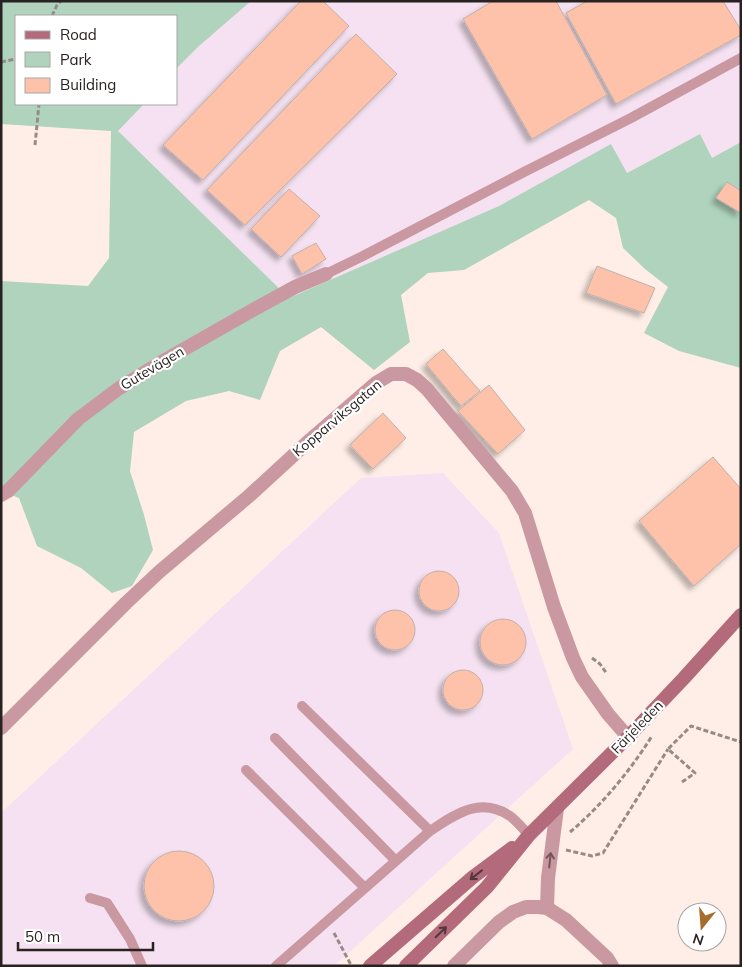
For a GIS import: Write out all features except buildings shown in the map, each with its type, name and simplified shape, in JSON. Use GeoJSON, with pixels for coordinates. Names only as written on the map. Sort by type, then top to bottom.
{"type":"FeatureCollection","features":[{"type":"Feature","properties":{"kind":"main road","name":"Färjeleden"},"geometry":{"type":"LineString","coordinates":[[406,966],[486,887],[530,835],[628,737],[741,615]]}},
{"type":"Feature","properties":{"kind":"main road","name":"Färjeleden"},"geometry":{"type":"LineString","coordinates":[[370,966],[473,877],[530,835]]}},
{"type":"Feature","properties":{"kind":"street","name":"Gutevägen"},"geometry":{"type":"LineString","coordinates":[[1,495],[14,485],[78,419],[118,389],[251,310],[295,287],[326,274]]}},
{"type":"Feature","properties":{"kind":"street","name":"Kopparviksgatan"},"geometry":{"type":"LineString","coordinates":[[1,728],[159,572],[250,496],[310,440],[376,383],[391,374],[406,374],[417,380],[427,389],[512,491],[525,513],[554,607],[573,658],[582,677],[608,714],[628,737]]}},
{"type":"Feature","properties":{"kind":"street"},"geometry":{"type":"LineString","coordinates":[[547,908],[551,846],[557,808]]}},
{"type":"Feature","properties":{"kind":"street"},"geometry":{"type":"LineString","coordinates":[[454,966],[499,922],[513,912],[538,907],[547,908],[566,920],[607,958],[612,966]]}},
{"type":"Feature","properties":{"kind":"lane"},"geometry":{"type":"LineString","coordinates":[[326,274],[632,118],[741,58]]}},
{"type":"Feature","properties":{"kind":"lane"},"geometry":{"type":"LineString","coordinates":[[302,706],[430,831]]}},
{"type":"Feature","properties":{"kind":"lane"},"geometry":{"type":"LineString","coordinates":[[275,738],[396,861]]}},
{"type":"Feature","properties":{"kind":"lane"},"geometry":{"type":"LineString","coordinates":[[246,770],[365,888]]}},
{"type":"Feature","properties":{"kind":"lane"},"geometry":{"type":"LineString","coordinates":[[276,966],[430,831],[456,814],[476,807],[494,808],[511,816],[530,835]]}},
{"type":"Feature","properties":{"kind":"lane"},"geometry":{"type":"LineString","coordinates":[[90,898],[107,902],[130,939],[142,966]]}},
{"type":"Feature","properties":{"kind":"path"},"geometry":{"type":"LineString","coordinates":[[52,15],[60,1]]}},
{"type":"Feature","properties":{"kind":"path"},"geometry":{"type":"LineString","coordinates":[[1,62],[15,60]]}},
{"type":"Feature","properties":{"kind":"path"},"geometry":{"type":"LineString","coordinates":[[35,145],[39,105]]}},
{"type":"Feature","properties":{"kind":"path"},"geometry":{"type":"LineString","coordinates":[[600,664],[607,674]]}},
{"type":"Feature","properties":{"kind":"path"},"geometry":{"type":"LineString","coordinates":[[551,846],[592,856],[603,853],[668,749],[691,726],[741,742]]}},
{"type":"Feature","properties":{"kind":"path"},"geometry":{"type":"LineString","coordinates":[[551,846],[567,835],[596,808],[638,759],[653,735]]}},
{"type":"Feature","properties":{"kind":"path"},"geometry":{"type":"LineString","coordinates":[[668,749],[695,773],[682,782]]}},
{"type":"Feature","properties":{"kind":"path"},"geometry":{"type":"LineString","coordinates":[[328,921],[351,965]]}},
{"type":"Feature","properties":{"kind":"shaded area"},"geometry":{"type":"Polygon","coordinates":[[[251,1],[741,1],[741,142],[712,158],[700,134],[626,173],[611,144],[499,206],[289,298],[118,131],[143,105],[178,105],[178,67],[251,1]]]}},
{"type":"Feature","properties":{"kind":"shaded area"},"geometry":{"type":"Polygon","coordinates":[[[443,473],[499,533],[573,749],[334,966],[1,966],[1,813],[361,478],[443,473]]]}},
{"type":"Feature","properties":{"kind":"green space"},"geometry":{"type":"Polygon","coordinates":[[[1,1],[251,1],[178,67],[178,15],[15,15],[15,105],[143,105],[118,131],[289,298],[499,206],[611,144],[627,173],[700,134],[712,158],[741,142],[741,368],[679,351],[644,333],[668,287],[623,248],[616,218],[589,200],[464,270],[428,273],[401,295],[410,342],[374,370],[321,327],[280,351],[260,400],[229,391],[186,401],[134,432],[130,471],[153,550],[132,586],[112,593],[81,568],[37,546],[19,498],[1,491],[1,281],[88,286],[109,258],[111,131],[1,124],[1,1]]]}}]}
